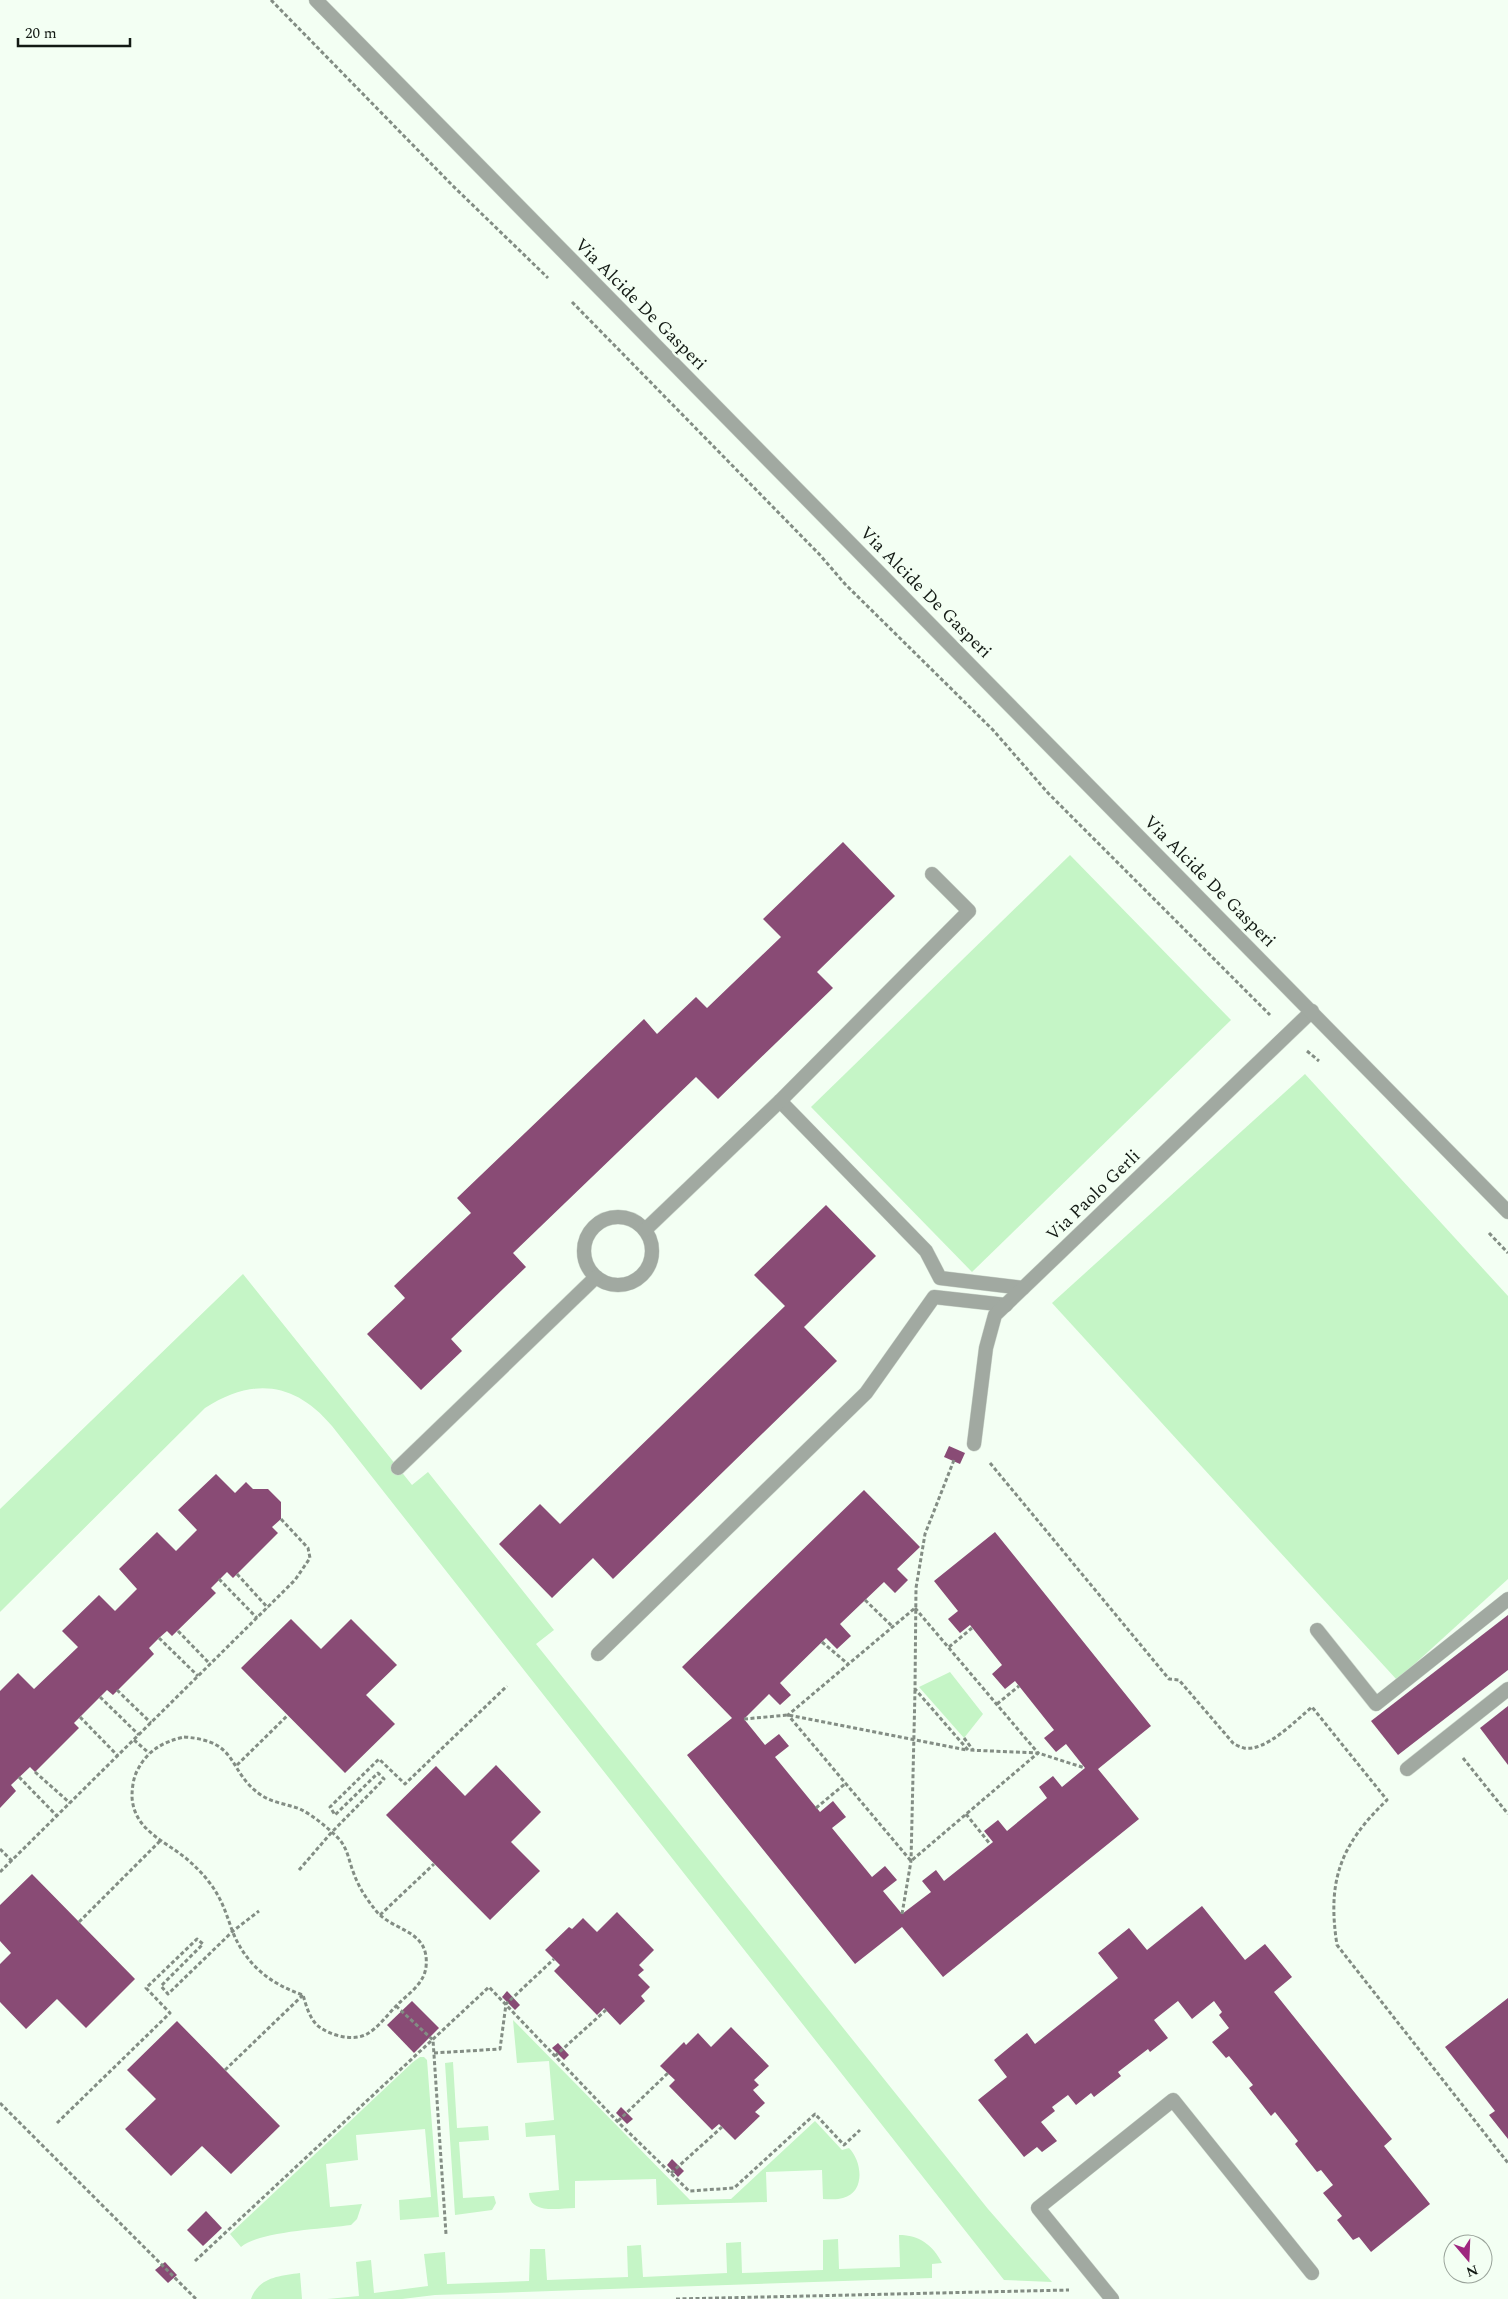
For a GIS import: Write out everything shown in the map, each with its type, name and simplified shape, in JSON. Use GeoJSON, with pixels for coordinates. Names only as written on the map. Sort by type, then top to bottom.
{"type":"FeatureCollection","features":[{"type":"Feature","properties":{"kind":"street","name":"Via Alcide De Gasperi"},"geometry":{"type":"LineString","coordinates":[[316,0],[1508,1212]]}},
{"type":"Feature","properties":{"kind":"street"},"geometry":{"type":"LineString","coordinates":[[645,1230],[780,1101],[969,911],[932,874]]}},
{"type":"Feature","properties":{"kind":"street","name":"Via Paolo Gerli"},"geometry":{"type":"LineString","coordinates":[[974,1444],[986,1348],[995,1315],[1312,1011]]}},
{"type":"Feature","properties":{"kind":"street"},"geometry":{"type":"LineString","coordinates":[[598,1654],[866,1393],[934,1296],[940,1278],[926,1251],[780,1101]]}},
{"type":"Feature","properties":{"kind":"street"},"geometry":{"type":"LineString","coordinates":[[616,1216],[632,1220],[645,1230],[652,1244],[651,1261],[642,1276],[627,1284],[611,1284],[596,1277],[586,1264],[584,1248],[589,1232],[601,1221],[616,1216]]}},
{"type":"Feature","properties":{"kind":"street"},"geometry":{"type":"LineString","coordinates":[[398,1468],[596,1277]]}},
{"type":"Feature","properties":{"kind":"street"},"geometry":{"type":"LineString","coordinates":[[940,1278],[1023,1288]]}},
{"type":"Feature","properties":{"kind":"street"},"geometry":{"type":"LineString","coordinates":[[934,1296],[963,1298],[1006,1305]]}},
{"type":"Feature","properties":{"kind":"street"},"geometry":{"type":"LineString","coordinates":[[1317,1630],[1376,1704],[1508,1599]]}},
{"type":"Feature","properties":{"kind":"street"},"geometry":{"type":"LineString","coordinates":[[1407,1769],[1508,1689]]}},
{"type":"Feature","properties":{"kind":"street"},"geometry":{"type":"LineString","coordinates":[[1109,2295],[1038,2208],[1173,2100],[1312,2272]]}},
{"type":"Feature","properties":{"kind":"path"},"geometry":{"type":"LineString","coordinates":[[271,0],[452,185],[554,283]]}},
{"type":"Feature","properties":{"kind":"path"},"geometry":{"type":"LineString","coordinates":[[568,297],[820,555],[845,584],[992,730],[1048,793],[1288,1034],[1325,1066]]}},
{"type":"Feature","properties":{"kind":"path"},"geometry":{"type":"LineString","coordinates":[[1488,1232],[1508,1253]]}},
{"type":"Feature","properties":{"kind":"path"},"geometry":{"type":"LineString","coordinates":[[902,1914],[911,1860],[916,1588],[925,1534],[958,1450],[974,1444],[1169,1679],[1179,1680],[1233,1743],[1244,1748],[1259,1746],[1277,1736],[1312,1707],[1386,1800],[1367,1819],[1351,1841],[1340,1865],[1334,1892],[1332,1918],[1337,1945],[1508,2163]]}},
{"type":"Feature","properties":{"kind":"path"},"geometry":{"type":"LineString","coordinates":[[0,1872],[295,1580],[310,1558],[308,1548],[281,1518]]}},
{"type":"Feature","properties":{"kind":"path"},"geometry":{"type":"LineString","coordinates":[[237,1574],[268,1608]]}},
{"type":"Feature","properties":{"kind":"path"},"geometry":{"type":"LineString","coordinates":[[219,1580],[257,1618]]}},
{"type":"Feature","properties":{"kind":"path"},"geometry":{"type":"LineString","coordinates":[[865,1600],[893,1627]]}},
{"type":"Feature","properties":{"kind":"path"},"geometry":{"type":"LineString","coordinates":[[788,1715],[915,1608]]}},
{"type":"Feature","properties":{"kind":"path"},"geometry":{"type":"LineString","coordinates":[[915,1608],[1038,1753]]}},
{"type":"Feature","properties":{"kind":"path"},"geometry":{"type":"LineString","coordinates":[[949,1647],[972,1628]]}},
{"type":"Feature","properties":{"kind":"path"},"geometry":{"type":"LineString","coordinates":[[178,1631],[210,1664]]}},
{"type":"Feature","properties":{"kind":"path"},"geometry":{"type":"LineString","coordinates":[[159,1638],[198,1676]]}},
{"type":"Feature","properties":{"kind":"path"},"geometry":{"type":"LineString","coordinates":[[822,1642],[848,1664]]}},
{"type":"Feature","properties":{"kind":"path"},"geometry":{"type":"LineString","coordinates":[[914,1682],[920,1687]]}},
{"type":"Feature","properties":{"kind":"path"},"geometry":{"type":"LineString","coordinates":[[299,1870],[331,1832],[384,1779],[378,1773],[336,1814],[330,1807],[379,1759],[405,1784],[507,1686]]}},
{"type":"Feature","properties":{"kind":"path"},"geometry":{"type":"LineString","coordinates":[[997,1704],[1019,1686]]}},
{"type":"Feature","properties":{"kind":"path"},"geometry":{"type":"LineString","coordinates":[[915,1689],[968,1750]]}},
{"type":"Feature","properties":{"kind":"path"},"geometry":{"type":"LineString","coordinates":[[117,1690],[151,1723]]}},
{"type":"Feature","properties":{"kind":"path"},"geometry":{"type":"LineString","coordinates":[[100,1697],[139,1735]]}},
{"type":"Feature","properties":{"kind":"path"},"geometry":{"type":"LineString","coordinates":[[788,1715],[911,1860]]}},
{"type":"Feature","properties":{"kind":"path"},"geometry":{"type":"LineString","coordinates":[[744,1719],[788,1715],[968,1750],[1038,1753],[1085,1768]]}},
{"type":"Feature","properties":{"kind":"path"},"geometry":{"type":"LineString","coordinates":[[237,1765],[288,1716]]}},
{"type":"Feature","properties":{"kind":"path"},"geometry":{"type":"LineString","coordinates":[[80,1717],[118,1756]]}},
{"type":"Feature","properties":{"kind":"path"},"geometry":{"type":"LineString","coordinates":[[184,1737],[200,1738],[214,1743],[227,1753],[251,1787],[262,1795],[273,1801],[301,1810],[331,1832],[347,1851],[359,1885],[380,1915],[392,1924],[406,1929],[418,1939],[425,1952],[426,1967],[422,1981],[366,2035],[349,2037],[332,2034],[318,2025],[308,2011],[303,1995],[272,1982],[260,1972],[244,1953],[220,1899],[200,1872],[188,1860],[148,1832],[138,1819],[133,1804],[132,1788],[136,1773],[149,1754],[168,1741],[184,1737]]}},
{"type":"Feature","properties":{"kind":"path"},"geometry":{"type":"LineString","coordinates":[[1447,1737],[1508,1814]]}},
{"type":"Feature","properties":{"kind":"path"},"geometry":{"type":"LineString","coordinates":[[964,1738],[974,1750]]}},
{"type":"Feature","properties":{"kind":"path"},"geometry":{"type":"LineString","coordinates":[[134,1740],[149,1754]]}},
{"type":"Feature","properties":{"kind":"path"},"geometry":{"type":"LineString","coordinates":[[911,1860],[1038,1753]]}},
{"type":"Feature","properties":{"kind":"path"},"geometry":{"type":"LineString","coordinates":[[35,1772],[70,1803]]}},
{"type":"Feature","properties":{"kind":"path"},"geometry":{"type":"LineString","coordinates":[[19,1777],[57,1816]]}},
{"type":"Feature","properties":{"kind":"path"},"geometry":{"type":"LineString","coordinates":[[816,1808],[846,1783]]}},
{"type":"Feature","properties":{"kind":"path"},"geometry":{"type":"LineString","coordinates":[[966,1814],[990,1844]]}},
{"type":"Feature","properties":{"kind":"path"},"geometry":{"type":"LineString","coordinates":[[79,1922],[160,1841]]}},
{"type":"Feature","properties":{"kind":"path"},"geometry":{"type":"LineString","coordinates":[[0,1849],[12,1861]]}},
{"type":"Feature","properties":{"kind":"path"},"geometry":{"type":"LineString","coordinates":[[380,1915],[434,1864]]}},
{"type":"Feature","properties":{"kind":"path"},"geometry":{"type":"LineString","coordinates":[[57,2123],[170,2013],[146,1988],[197,1939],[203,1944],[161,1986],[168,1994],[233,1931],[259,1911]]}},
{"type":"Feature","properties":{"kind":"path"},"geometry":{"type":"LineString","coordinates":[[434,2053],[500,2049],[506,2004],[554,1960]]}},
{"type":"Feature","properties":{"kind":"path"},"geometry":{"type":"LineString","coordinates":[[195,2261],[489,1987],[618,2122],[689,2191],[734,2188],[815,2114],[844,2145],[860,2130]]}},
{"type":"Feature","properties":{"kind":"path"},"geometry":{"type":"LineString","coordinates":[[225,2070],[303,1995]]}},
{"type":"Feature","properties":{"kind":"path"},"geometry":{"type":"LineString","coordinates":[[396,2006],[433,2040],[446,2234]]}},
{"type":"Feature","properties":{"kind":"path"},"geometry":{"type":"LineString","coordinates":[[555,2056],[606,2010]]}},
{"type":"Feature","properties":{"kind":"path"},"geometry":{"type":"LineString","coordinates":[[618,2122],[668,2073]]}},
{"type":"Feature","properties":{"kind":"path"},"geometry":{"type":"LineString","coordinates":[[0,2103],[196,2299]]}},
{"type":"Feature","properties":{"kind":"path"},"geometry":{"type":"LineString","coordinates":[[671,2173],[722,2127]]}},
{"type":"Feature","properties":{"kind":"path"},"geometry":{"type":"LineString","coordinates":[[676,2299],[982,2291],[1109,2295]]}},
{"type":"Feature","properties":{"kind":"green space"},"geometry":{"type":"Polygon","coordinates":[[[1070,855],[1231,1020],[972,1272],[811,1107],[1070,855]]]}},
{"type":"Feature","properties":{"kind":"green space"},"geometry":{"type":"Polygon","coordinates":[[[1305,1074],[1508,1296],[1508,1579],[1397,1680],[1052,1303],[1305,1074]]]}},
{"type":"Feature","properties":{"kind":"green space"},"geometry":{"type":"Polygon","coordinates":[[[243,1274],[412,1485],[428,1472],[554,1630],[536,1644],[988,2209],[1052,2282],[1004,2280],[332,1426],[318,1411],[303,1400],[273,1389],[257,1388],[223,1398],[205,1408],[0,1612],[0,1509],[243,1274]]]}},
{"type":"Feature","properties":{"kind":"green space"},"geometry":{"type":"Polygon","coordinates":[[[950,1672],[983,1714],[964,1738],[919,1687],[950,1672]]]}},
{"type":"Feature","properties":{"kind":"green space"},"geometry":{"type":"Polygon","coordinates":[[[513,2020],[690,2200],[731,2199],[815,2121],[842,2150],[849,2148],[857,2160],[859,2168],[858,2183],[850,2195],[843,2198],[823,2199],[822,2170],[766,2172],[767,2202],[657,2205],[656,2179],[575,2181],[575,2208],[546,2209],[534,2205],[529,2193],[559,2190],[555,2135],[526,2137],[525,2123],[554,2120],[549,2061],[517,2063],[513,2020]]]}},
{"type":"Feature","properties":{"kind":"green space"},"geometry":{"type":"Polygon","coordinates":[[[420,2057],[424,2057],[427,2060],[439,2217],[400,2220],[399,2200],[431,2197],[425,2129],[356,2135],[358,2160],[326,2164],[330,2207],[362,2204],[357,2219],[351,2225],[262,2237],[241,2247],[230,2234],[420,2057]]]}},
{"type":"Feature","properties":{"kind":"green space"},"geometry":{"type":"Polygon","coordinates":[[[453,2062],[457,2128],[488,2126],[489,2140],[459,2142],[463,2198],[494,2196],[496,2203],[492,2210],[455,2215],[445,2063],[453,2062]]]}},
{"type":"Feature","properties":{"kind":"green space"},"geometry":{"type":"Polygon","coordinates":[[[899,2235],[919,2239],[934,2251],[942,2263],[932,2264],[932,2278],[435,2295],[402,2299],[327,2299],[359,2296],[356,2262],[371,2260],[374,2293],[428,2286],[424,2254],[445,2252],[447,2284],[529,2281],[530,2249],[545,2249],[547,2280],[628,2277],[627,2246],[641,2245],[643,2277],[727,2273],[726,2243],[741,2242],[742,2273],[823,2270],[823,2240],[838,2239],[839,2269],[900,2267],[899,2235]]]}},
{"type":"Feature","properties":{"kind":"green space"},"geometry":{"type":"Polygon","coordinates":[[[300,2273],[302,2299],[251,2299],[259,2286],[264,2282],[277,2277],[300,2273]]]}},
{"type":"Feature","properties":{"kind":"building"},"geometry":{"type":"Polygon","coordinates":[[[843,842],[895,896],[817,972],[833,988],[718,1099],[696,1077],[513,1253],[526,1267],[451,1339],[462,1351],[421,1390],[367,1334],[405,1298],[394,1286],[471,1213],[457,1198],[644,1019],[657,1034],[696,997],[707,1008],[781,937],[763,919],[843,842]]]}},
{"type":"Feature","properties":{"kind":"building"},"geometry":{"type":"Polygon","coordinates":[[[826,1205],[876,1256],[804,1327],[837,1361],[613,1579],[593,1558],[552,1598],[499,1544],[540,1504],[560,1524],[785,1306],[754,1275],[826,1205]]]}},
{"type":"Feature","properties":{"kind":"building"},"geometry":{"type":"Polygon","coordinates":[[[949,1446],[965,1453],[960,1464],[944,1457],[949,1446]]]}},
{"type":"Feature","properties":{"kind":"building"},"geometry":{"type":"Polygon","coordinates":[[[216,1474],[235,1493],[246,1482],[253,1489],[268,1489],[281,1502],[281,1519],[272,1527],[278,1533],[233,1578],[227,1572],[211,1588],[216,1593],[172,1636],[167,1631],[159,1638],[149,1648],[154,1654],[113,1695],[107,1690],[74,1723],[79,1728],[35,1772],[30,1767],[11,1785],[16,1791],[0,1808],[0,1691],[18,1673],[34,1689],[78,1647],[62,1631],[99,1595],[115,1611],[137,1589],[119,1569],[157,1532],[176,1551],[197,1530],[178,1510],[216,1474]]]}},
{"type":"Feature","properties":{"kind":"building"},"geometry":{"type":"Polygon","coordinates":[[[864,1490],[920,1547],[897,1569],[908,1580],[895,1593],[884,1582],[840,1624],[851,1636],[837,1649],[826,1638],[780,1683],[791,1695],[780,1705],[769,1694],[744,1719],[765,1745],[779,1734],[789,1746],[775,1757],[820,1812],[833,1801],[846,1817],[832,1828],[872,1877],[885,1866],[897,1880],[883,1891],[902,1914],[931,1892],[922,1881],[936,1870],[944,1881],[993,1842],[984,1831],[998,1820],[1007,1831],[1047,1798],[1039,1787],[1053,1776],[1062,1787],[1085,1768],[1066,1744],[1056,1752],[1044,1738],[1054,1730],[1015,1681],[1005,1689],[992,1674],[1002,1665],[970,1625],[960,1633],[948,1619],[958,1611],[934,1581],[995,1532],[1151,1726],[1098,1769],[1139,1819],[943,1977],[902,1927],[855,1964],[687,1755],[732,1718],[682,1667],[864,1490]]]}},
{"type":"Feature","properties":{"kind":"building"},"geometry":{"type":"Polygon","coordinates":[[[1508,1615],[1508,1670],[1398,1755],[1371,1721],[1508,1615]]]}},
{"type":"Feature","properties":{"kind":"building"},"geometry":{"type":"Polygon","coordinates":[[[291,1619],[321,1649],[351,1619],[397,1665],[366,1695],[395,1724],[345,1773],[241,1668],[291,1619]]]}},
{"type":"Feature","properties":{"kind":"building"},"geometry":{"type":"Polygon","coordinates":[[[1508,1706],[1508,1765],[1480,1728],[1508,1706]]]}},
{"type":"Feature","properties":{"kind":"building"},"geometry":{"type":"Polygon","coordinates":[[[496,1765],[541,1812],[511,1842],[540,1871],[490,1920],[386,1815],[436,1766],[465,1796],[496,1765]]]}},
{"type":"Feature","properties":{"kind":"building"},"geometry":{"type":"Polygon","coordinates":[[[32,1874],[135,1979],[86,2028],[57,1999],[26,2029],[0,2002],[0,1964],[11,1953],[0,1941],[0,1905],[32,1874]]]}},
{"type":"Feature","properties":{"kind":"building"},"geometry":{"type":"Polygon","coordinates":[[[1202,1906],[1245,1960],[1265,1944],[1292,1977],[1274,1992],[1392,2139],[1384,2146],[1430,2204],[1371,2252],[1359,2237],[1353,2240],[1337,2220],[1342,2216],[1323,2193],[1333,2185],[1321,2170],[1317,2172],[1295,2144],[1298,2141],[1275,2112],[1271,2116],[1249,2088],[1253,2085],[1229,2056],[1226,2058],[1212,2042],[1229,2028],[1219,2015],[1222,2012],[1214,2001],[1192,2019],[1178,2001],[1154,2020],[1168,2038],[1150,2052],[1148,2049],[1118,2072],[1121,2076],[1094,2097],[1091,2093],[1076,2105],[1068,2095],[1052,2107],[1055,2111],[1041,2122],[1057,2141],[1042,2152],[1037,2147],[1024,2157],[978,2100],[1007,2077],[994,2060],[1027,2033],[1035,2044],[1118,1978],[1098,1953],[1129,1928],[1147,1950],[1202,1906]]]}},
{"type":"Feature","properties":{"kind":"building"},"geometry":{"type":"Polygon","coordinates":[[[617,1912],[654,1950],[639,1965],[644,1970],[638,1975],[650,1987],[641,1996],[645,2001],[620,2025],[604,2008],[597,2015],[554,1971],[560,1965],[545,1950],[569,1927],[572,1929],[583,1918],[597,1932],[617,1912]]]}},
{"type":"Feature","properties":{"kind":"building"},"geometry":{"type":"Polygon","coordinates":[[[507,1991],[520,2005],[515,2010],[502,1997],[507,1991]]]}},
{"type":"Feature","properties":{"kind":"building"},"geometry":{"type":"Polygon","coordinates":[[[1508,1998],[1508,2139],[1489,2115],[1495,2111],[1445,2047],[1508,1998]]]}},
{"type":"Feature","properties":{"kind":"building"},"geometry":{"type":"Polygon","coordinates":[[[412,2001],[439,2028],[414,2053],[387,2025],[412,2001]]]}},
{"type":"Feature","properties":{"kind":"building"},"geometry":{"type":"Polygon","coordinates":[[[177,2021],[280,2126],[231,2174],[202,2146],[171,2176],[125,2129],[156,2099],[127,2070],[177,2021]]]}},
{"type":"Feature","properties":{"kind":"building"},"geometry":{"type":"Polygon","coordinates":[[[731,2027],[769,2066],[754,2080],[759,2085],[753,2090],[765,2103],[755,2112],[760,2116],[735,2140],[719,2124],[712,2130],[669,2086],[675,2080],[660,2066],[684,2042],[686,2045],[698,2033],[711,2047],[731,2027]]]}},
{"type":"Feature","properties":{"kind":"building"},"geometry":{"type":"Polygon","coordinates":[[[558,2043],[569,2055],[564,2060],[552,2048],[558,2043]]]}},
{"type":"Feature","properties":{"kind":"building"},"geometry":{"type":"Polygon","coordinates":[[[621,2107],[633,2119],[627,2124],[616,2113],[621,2107]]]}},
{"type":"Feature","properties":{"kind":"building"},"geometry":{"type":"Polygon","coordinates":[[[672,2159],[684,2171],[678,2177],[667,2165],[672,2159]]]}},
{"type":"Feature","properties":{"kind":"building"},"geometry":{"type":"Polygon","coordinates":[[[206,2211],[222,2228],[203,2246],[187,2230],[206,2211]]]}},
{"type":"Feature","properties":{"kind":"building"},"geometry":{"type":"Polygon","coordinates":[[[165,2262],[177,2275],[168,2283],[155,2270],[165,2262]]]}}]}
